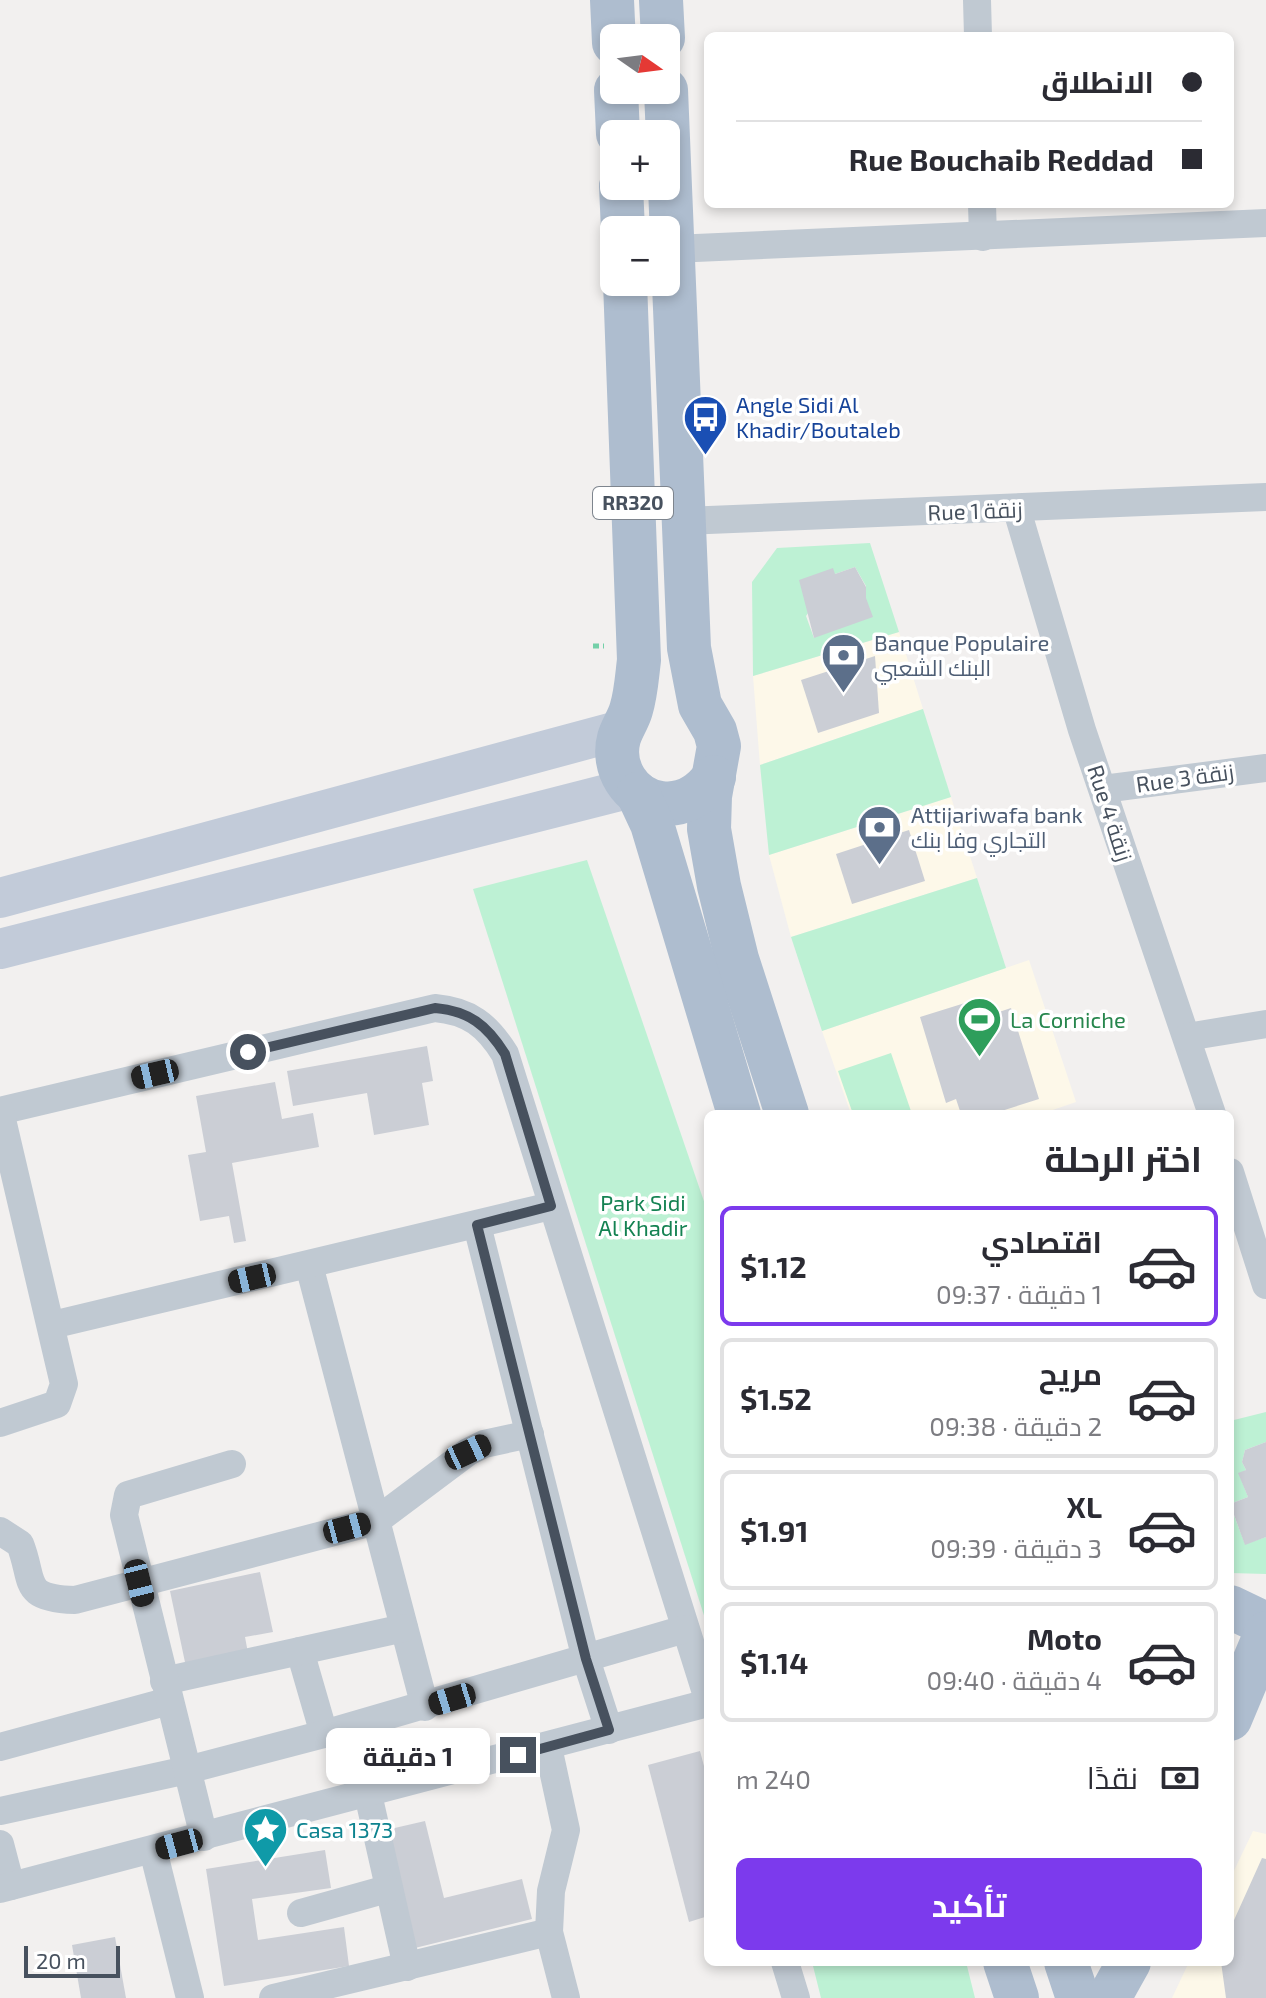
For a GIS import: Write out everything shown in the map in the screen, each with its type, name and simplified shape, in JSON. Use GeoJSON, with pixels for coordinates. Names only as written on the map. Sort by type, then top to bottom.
{"type":"FeatureCollection","features":[{"type":"Feature","properties":{"kind":"main road"},"geometry":{"type":"LineString","coordinates":[[612,0],[613,24]]}},
{"type":"Feature","properties":{"kind":"main road"},"geometry":{"type":"LineString","coordinates":[[661,0],[662,24]]}},
{"type":"Feature","properties":{"kind":"main road","name":"RR320"},"geometry":{"type":"LineString","coordinates":[[667,104],[672,216]]}},
{"type":"Feature","properties":{"kind":"main road","name":"RR320"},"geometry":{"type":"LineString","coordinates":[[626,296],[639,660],[634,696],[618,761],[652,824],[738,1110]]}},
{"type":"Feature","properties":{"kind":"main road","name":"RR320"},"geometry":{"type":"LineString","coordinates":[[675,296],[689,648],[695,688],[719,746],[709,829],[737,959],[786,1110]]}},
{"type":"Feature","properties":{"kind":"main road"},"geometry":{"type":"LineString","coordinates":[[0,898],[606,737],[624,727],[643,707],[665,701],[688,704],[706,717]]}},
{"type":"Feature","properties":{"kind":"main road"},"geometry":{"type":"LineString","coordinates":[[0,949],[635,791],[654,802],[680,802],[702,791],[714,777]]}},
{"type":"Feature","properties":{"kind":"main road"},"geometry":{"type":"LineString","coordinates":[[1234,1609],[1266,1625]]}},
{"type":"Feature","properties":{"kind":"main road"},"geometry":{"type":"LineString","coordinates":[[1234,1709],[1266,1633]]}},
{"type":"Feature","properties":{"kind":"main road"},"geometry":{"type":"LineString","coordinates":[[1006,1966],[1017,1998]]}},
{"type":"Feature","properties":{"kind":"main road"},"geometry":{"type":"LineString","coordinates":[[1067,1966],[1078,1998]]}},
{"type":"Feature","properties":{"kind":"main road"},"geometry":{"type":"LineString","coordinates":[[1109,1998],[1127,1966]]}},
{"type":"Feature","properties":{"kind":"street"},"geometry":{"type":"LineString","coordinates":[[977,0],[978,32]]}},
{"type":"Feature","properties":{"kind":"street"},"geometry":{"type":"LineString","coordinates":[[982,208],[983,237]]}},
{"type":"Feature","properties":{"kind":"street"},"geometry":{"type":"LineString","coordinates":[[680,249],[1266,223]]}},
{"type":"Feature","properties":{"kind":"street","name":"Rue 1 زنقة"},"geometry":{"type":"LineString","coordinates":[[684,521],[1017,510],[1266,497]]}},
{"type":"Feature","properties":{"kind":"street","name":"Rue 4 زنقة"},"geometry":{"type":"LineString","coordinates":[[1017,510],[1082,730],[1211,1110]]}},
{"type":"Feature","properties":{"kind":"street","name":"Rue 3 زنقة"},"geometry":{"type":"LineString","coordinates":[[1103,789],[1266,768]]}},
{"type":"Feature","properties":{"kind":"street"},"geometry":{"type":"LineString","coordinates":[[0,1423],[57,1404],[63,1396],[64,1384],[0,1111],[435,1008],[457,1010],[475,1018],[493,1035],[505,1054],[704,1688]]}},
{"type":"Feature","properties":{"kind":"street"},"geometry":{"type":"LineString","coordinates":[[1187,1037],[1266,1024]]}},
{"type":"Feature","properties":{"kind":"street"},"geometry":{"type":"LineString","coordinates":[[1234,1185],[1266,1285]]}},
{"type":"Feature","properties":{"kind":"street"},"geometry":{"type":"LineString","coordinates":[[52,1325],[551,1206]]}},
{"type":"Feature","properties":{"kind":"street"},"geometry":{"type":"LineString","coordinates":[[477,1225],[586,1659],[609,1730]]}},
{"type":"Feature","properties":{"kind":"street"},"geometry":{"type":"LineString","coordinates":[[309,1265],[425,1707]]}},
{"type":"Feature","properties":{"kind":"street"},"geometry":{"type":"LineString","coordinates":[[0,1531],[20,1544],[26,1578],[44,1595],[75,1600],[376,1521],[468,1452],[484,1444],[530,1434]]}},
{"type":"Feature","properties":{"kind":"street"},"geometry":{"type":"LineString","coordinates":[[204,1837],[124,1515],[128,1495],[232,1464]]}},
{"type":"Feature","properties":{"kind":"street"},"geometry":{"type":"LineString","coordinates":[[1234,1632],[1266,1625]]}},
{"type":"Feature","properties":{"kind":"street"},"geometry":{"type":"LineString","coordinates":[[0,1747],[167,1691],[300,1651],[404,1628]]}},
{"type":"Feature","properties":{"kind":"street"},"geometry":{"type":"LineString","coordinates":[[0,1811],[187,1770],[324,1734],[685,1629]]}},
{"type":"Feature","properties":{"kind":"street"},"geometry":{"type":"LineString","coordinates":[[300,1651],[324,1734]]}},
{"type":"Feature","properties":{"kind":"street"},"geometry":{"type":"LineString","coordinates":[[0,1844],[6,1888],[548,1747],[704,1702]]}},
{"type":"Feature","properties":{"kind":"street"},"geometry":{"type":"LineString","coordinates":[[548,1747],[566,1830],[551,1891],[549,1932],[566,1998]]}},
{"type":"Feature","properties":{"kind":"street"},"geometry":{"type":"LineString","coordinates":[[368,1794],[407,1967]]}},
{"type":"Feature","properties":{"kind":"street"},"geometry":{"type":"LineString","coordinates":[[153,1850],[190,1998]]}},
{"type":"Feature","properties":{"kind":"street"},"geometry":{"type":"LineString","coordinates":[[301,1913],[387,1889]]}},
{"type":"Feature","properties":{"kind":"street"},"geometry":{"type":"LineString","coordinates":[[273,1998],[549,1932]]}},
{"type":"Feature","properties":{"kind":"street"},"geometry":{"type":"LineString","coordinates":[[786,1966],[796,1998]]}},
{"type":"Feature","properties":{"kind":"shaded area"},"geometry":{"type":"Polygon","coordinates":[[[899,632],[923,709],[760,765],[753,676],[899,632]]]}},
{"type":"Feature","properties":{"kind":"shaded area"},"geometry":{"type":"Polygon","coordinates":[[[951,797],[977,878],[791,937],[769,855],[951,797]]]}},
{"type":"Feature","properties":{"kind":"shaded area"},"geometry":{"type":"Polygon","coordinates":[[[1029,960],[1076,1102],[1053,1110],[850,1110],[822,1031],[1029,960]]]}},
{"type":"Feature","properties":{"kind":"shaded area"},"geometry":{"type":"Polygon","coordinates":[[[1253,1831],[1266,1834],[1266,1998],[1172,1998],[1187,1966],[1234,1966],[1234,1871],[1253,1831]]]}},
{"type":"Feature","properties":{"kind":"green space"},"geometry":{"type":"Polygon","coordinates":[[[870,543],[899,632],[753,676],[752,582],[777,548],[870,543]],[[855,567],[835,574],[806,616],[814,638],[866,598],[866,586],[855,567]]]}},
{"type":"Feature","properties":{"kind":"green space"},"geometry":{"type":"Polygon","coordinates":[[[923,709],[951,797],[769,855],[760,765],[923,709]]]}},
{"type":"Feature","properties":{"kind":"green space","name":"Park Sidi Al Khadir"},"geometry":{"type":"Polygon","coordinates":[[[587,860],[704,1201],[704,1615],[473,889],[587,860]]]}},
{"type":"Feature","properties":{"kind":"green space"},"geometry":{"type":"Polygon","coordinates":[[[977,878],[1006,968],[822,1031],[791,937],[977,878]]]}},
{"type":"Feature","properties":{"kind":"green space"},"geometry":{"type":"Polygon","coordinates":[[[891,1053],[911,1110],[852,1110],[838,1071],[891,1053]]]}},
{"type":"Feature","properties":{"kind":"green space"},"geometry":{"type":"Polygon","coordinates":[[[1266,1412],[1266,1442],[1245,1450],[1242,1462],[1246,1470],[1239,1474],[1248,1497],[1234,1502],[1234,1420],[1266,1412]]]}},
{"type":"Feature","properties":{"kind":"green space"},"geometry":{"type":"Polygon","coordinates":[[[1234,1515],[1245,1544],[1266,1537],[1266,1574],[1234,1573],[1234,1515]]]}},
{"type":"Feature","properties":{"kind":"green space"},"geometry":{"type":"Polygon","coordinates":[[[813,1966],[967,1966],[975,1998],[821,1998],[813,1966]]]}},
{"type":"Feature","properties":{"kind":"building"},"geometry":{"type":"Polygon","coordinates":[[[855,567],[866,587],[866,598],[873,617],[814,638],[799,580],[833,568],[835,574],[855,567]]]}},
{"type":"Feature","properties":{"kind":"building"},"geometry":{"type":"Polygon","coordinates":[[[875,656],[879,713],[818,733],[801,680],[875,656]]]}},
{"type":"Feature","properties":{"kind":"building"},"geometry":{"type":"Polygon","coordinates":[[[909,830],[925,881],[852,904],[836,854],[909,830]]]}},
{"type":"Feature","properties":{"kind":"building"},"geometry":{"type":"Polygon","coordinates":[[[981,998],[987,1016],[1011,1008],[1039,1099],[1005,1110],[960,1110],[956,1099],[946,1103],[920,1017],[981,998]]]}},
{"type":"Feature","properties":{"kind":"building"},"geometry":{"type":"Polygon","coordinates":[[[427,1046],[433,1081],[422,1083],[429,1125],[374,1135],[367,1093],[293,1106],[287,1071],[427,1046]]]}},
{"type":"Feature","properties":{"kind":"building"},"geometry":{"type":"Polygon","coordinates":[[[275,1082],[282,1119],[313,1113],[319,1147],[232,1163],[246,1241],[234,1243],[229,1216],[200,1221],[188,1155],[206,1152],[196,1096],[275,1082]]]}},
{"type":"Feature","properties":{"kind":"building"},"geometry":{"type":"Polygon","coordinates":[[[1266,1442],[1266,1537],[1245,1545],[1234,1515],[1234,1502],[1248,1497],[1238,1473],[1246,1470],[1242,1462],[1245,1450],[1266,1442]]]}},
{"type":"Feature","properties":{"kind":"building"},"geometry":{"type":"Polygon","coordinates":[[[260,1572],[273,1632],[245,1637],[248,1653],[186,1667],[170,1591],[260,1572]]]}},
{"type":"Feature","properties":{"kind":"building"},"geometry":{"type":"Polygon","coordinates":[[[700,1751],[704,1766],[704,1917],[689,1922],[648,1765],[700,1751]]]}},
{"type":"Feature","properties":{"kind":"building"},"geometry":{"type":"Polygon","coordinates":[[[425,1821],[444,1898],[522,1879],[532,1919],[415,1948],[386,1830],[425,1821]]]}},
{"type":"Feature","properties":{"kind":"building"},"geometry":{"type":"Polygon","coordinates":[[[325,1850],[331,1888],[252,1899],[258,1940],[344,1927],[349,1966],[224,1986],[206,1869],[325,1850]]]}},
{"type":"Feature","properties":{"kind":"building"},"geometry":{"type":"Polygon","coordinates":[[[1262,1858],[1266,1859],[1266,1998],[1226,1998],[1222,1966],[1234,1966],[1234,1920],[1262,1858]]]}},
{"type":"Feature","properties":{"kind":"building"},"geometry":{"type":"Polygon","coordinates":[[[115,1937],[126,1998],[81,1998],[72,1945],[115,1937]]]}},
{"type":"Feature","properties":{"kind":"place","name":"Angle Sidi Al Khadir/Boutaleb"},"geometry":{"type":"Point","coordinates":[705,457]}},
{"type":"Feature","properties":{"kind":"place","name":"Banque Populaire البنك الشعبي"},"geometry":{"type":"Point","coordinates":[843,695]}},
{"type":"Feature","properties":{"kind":"place","name":"Attijariwafa bank التجاري وفا بنك"},"geometry":{"type":"Point","coordinates":[880,867]}},
{"type":"Feature","properties":{"kind":"place","name":"La Corniche"},"geometry":{"type":"Point","coordinates":[979,1059]}},
{"type":"Feature","properties":{"kind":"place","name":"Casa 1373"},"geometry":{"type":"Point","coordinates":[265,1869]}},
{"type":"Feature","properties":{"kind":"route"},"geometry":{"type":"LineString","coordinates":[[248,1052],[435,1008],[457,1010],[475,1018],[493,1035],[505,1054],[551,1206],[477,1225],[586,1659],[609,1730],[518,1755]]}}]}
